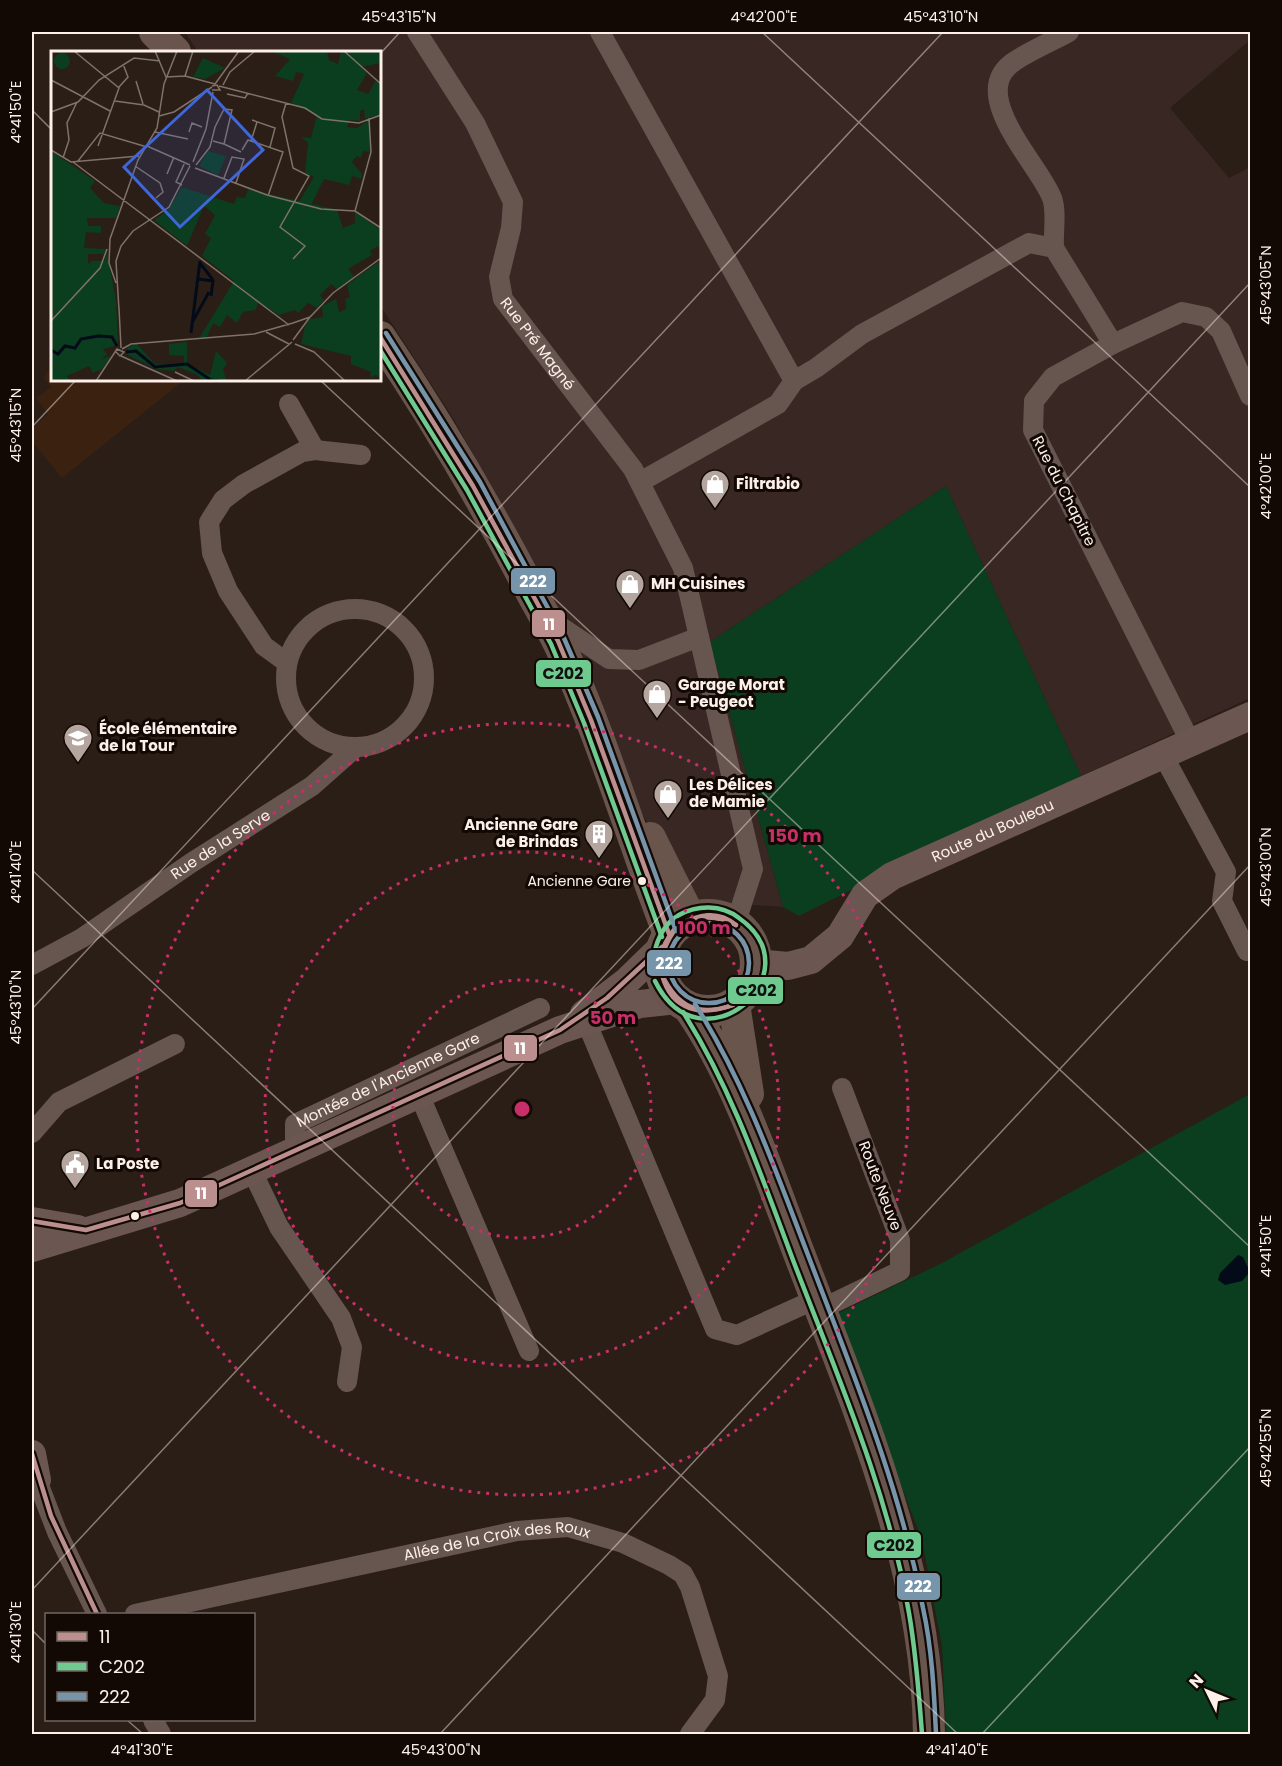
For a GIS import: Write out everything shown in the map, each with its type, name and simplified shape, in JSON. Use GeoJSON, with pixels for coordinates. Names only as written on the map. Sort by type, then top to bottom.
{"type":"FeatureCollection","features":[{"type":"Feature","properties":{"kind":"main road"},"geometry":{"type":"LineString","coordinates":[[381,339],[438,425],[494,521],[562,650],[616,787],[636,850],[674,933]]}},
{"type":"Feature","properties":{"kind":"main road"},"geometry":{"type":"LineString","coordinates":[[683,1004],[704,1012],[720,1010],[734,1005],[750,986],[757,963],[755,947],[747,933],[736,922],[721,916],[705,914],[674,933],[660,961],[661,975],[667,988],[706,1033],[759,1148],[874,1452],[914,1592],[928,1687],[929,1734]]}},
{"type":"Feature","properties":{"kind":"main road"},"geometry":{"type":"LineString","coordinates":[[734,1005],[740,1057],[759,1148]]}},
{"type":"Feature","properties":{"kind":"street","name":"Rue Pré Magné"},"geometry":{"type":"LineString","coordinates":[[417,32],[475,123],[513,202],[512,228],[499,277],[503,298],[633,469],[683,568],[753,869],[736,922]]}},
{"type":"Feature","properties":{"kind":"street"},"geometry":{"type":"LineString","coordinates":[[600,32],[794,381]]}},
{"type":"Feature","properties":{"kind":"street"},"geometry":{"type":"LineString","coordinates":[[1057,34],[1010,65],[1000,81],[997,96],[1001,113],[1053,199],[1054,248],[1113,344]]}},
{"type":"Feature","properties":{"kind":"street"},"geometry":{"type":"LineString","coordinates":[[640,482],[778,404],[794,381],[816,368],[862,334],[1029,243],[1054,248]]}},
{"type":"Feature","properties":{"kind":"street","name":"Rue du Chapitre"},"geometry":{"type":"LineString","coordinates":[[1191,743],[1033,430],[1034,401],[1053,377],[1113,344],[1182,312],[1206,317],[1221,331],[1251,396]]}},
{"type":"Feature","properties":{"kind":"street"},"geometry":{"type":"LineString","coordinates":[[289,404],[315,450]]}},
{"type":"Feature","properties":{"kind":"street"},"geometry":{"type":"LineString","coordinates":[[286,662],[264,646],[228,591],[212,553],[209,522],[223,500],[244,484],[303,452],[315,450],[361,455]]}},
{"type":"Feature","properties":{"kind":"street","name":"Rue de la Serve"},"geometry":{"type":"LineString","coordinates":[[357,608],[380,612],[401,625],[416,644],[424,666],[424,690],[415,713],[400,731],[379,743],[356,748],[325,741],[300,722],[290,704],[285,683],[286,662],[296,640],[312,622],[333,611],[357,608]]}},
{"type":"Feature","properties":{"kind":"street"},"geometry":{"type":"LineString","coordinates":[[544,617],[609,659],[639,660],[699,637]]}},
{"type":"Feature","properties":{"kind":"street","name":"Route du Bouleau"},"geometry":{"type":"LineString","coordinates":[[757,963],[788,966],[811,960],[840,936],[865,896],[892,876],[1164,757],[1251,716]]}},
{"type":"Feature","properties":{"kind":"street","name":"Rue de la Serve"},"geometry":{"type":"LineString","coordinates":[[32,966],[82,938],[191,863],[312,786],[356,748]]}},
{"type":"Feature","properties":{"kind":"street"},"geometry":{"type":"LineString","coordinates":[[1164,757],[1226,872],[1222,901],[1247,951]]}},
{"type":"Feature","properties":{"kind":"street","name":"Montée de l'Ancienne Gare"},"geometry":{"type":"LineString","coordinates":[[573,1026],[607,998],[674,933]]}},
{"type":"Feature","properties":{"kind":"street","name":"Montée de l'Ancienne Gare"},"geometry":{"type":"LineString","coordinates":[[35,1239],[86,1230],[180,1203],[573,1026],[640,1004],[683,1004]]}},
{"type":"Feature","properties":{"kind":"street","name":"Montée de l'Ancienne Gare"},"geometry":{"type":"LineString","coordinates":[[295,1151],[295,1124],[540,1008]]}},
{"type":"Feature","properties":{"kind":"street"},"geometry":{"type":"LineString","coordinates":[[573,1026],[715,1329],[737,1335],[818,1304]]}},
{"type":"Feature","properties":{"kind":"street"},"geometry":{"type":"LineString","coordinates":[[32,1133],[58,1102],[175,1044]]}},
{"type":"Feature","properties":{"kind":"street","name":"Route Neuve"},"geometry":{"type":"LineString","coordinates":[[818,1304],[900,1271],[900,1240],[842,1088]]}},
{"type":"Feature","properties":{"kind":"street"},"geometry":{"type":"LineString","coordinates":[[419,1095],[529,1351]]}},
{"type":"Feature","properties":{"kind":"street"},"geometry":{"type":"LineString","coordinates":[[252,1171],[279,1227],[341,1318],[352,1347],[346,1382]]}},
{"type":"Feature","properties":{"kind":"street"},"geometry":{"type":"LineString","coordinates":[[33,1473],[57,1532],[97,1613]]}},
{"type":"Feature","properties":{"kind":"street","name":"Allée de la Croix des Roux"},"geometry":{"type":"LineString","coordinates":[[140,1613],[517,1531],[568,1527],[623,1544],[683,1574],[690,1587],[718,1676],[715,1700],[690,1734]]}},
{"type":"Feature","properties":{"kind":"shaded area"},"geometry":{"type":"Polygon","coordinates":[[[185,32],[1250,32],[1250,40],[1170,108],[1229,178],[1250,167],[1250,698],[1081,776],[946,486],[710,642],[783,907],[692,901],[625,783],[566,623],[453,418],[381,307],[381,51],[197,51],[185,32]]]}},
{"type":"Feature","properties":{"kind":"shaded area"},"geometry":{"type":"Polygon","coordinates":[[[51,367],[51,381],[183,381],[62,478],[32,441],[32,429],[48,414],[36,398],[51,387],[44,378],[51,367]]]}},
{"type":"Feature","properties":{"kind":"shaded area"},"geometry":{"type":"Polygon","coordinates":[[[1238,1255],[1243,1257],[1250,1272],[1242,1281],[1225,1285],[1218,1280],[1220,1273],[1238,1255]]]}},
{"type":"Feature","properties":{"kind":"green space"},"geometry":{"type":"Polygon","coordinates":[[[946,486],[1081,776],[799,916],[783,907],[710,642],[946,486]]]}},
{"type":"Feature","properties":{"kind":"green space"},"geometry":{"type":"Polygon","coordinates":[[[1250,1094],[1250,1734],[946,1734],[942,1646],[922,1540],[836,1314],[940,1264],[1250,1094]]]}},
{"type":"Feature","properties":{"kind":"transit line","name":"222"},"geometry":{"type":"LineString","coordinates":[[386,333],[480,482],[564,638],[598,717],[676,931]]}},
{"type":"Feature","properties":{"kind":"transit line","name":"11"},"geometry":{"type":"LineString","coordinates":[[381,339],[473,486],[558,641],[591,720],[669,934]]}},
{"type":"Feature","properties":{"kind":"transit line","name":"C202"},"geometry":{"type":"LineString","coordinates":[[381,352],[467,490],[551,644],[584,723],[662,937]]}},
{"type":"Feature","properties":{"kind":"transit line","name":"C202"},"geometry":{"type":"LineString","coordinates":[[655,975],[655,950],[661,934],[672,920],[693,909],[717,908],[732,913],[760,940],[765,964],[759,987],[744,1005],[722,1016],[698,1018],[675,1007],[655,981]]}},
{"type":"Feature","properties":{"kind":"transit line","name":"11"},"geometry":{"type":"LineString","coordinates":[[678,925],[707,915],[722,917],[736,925]]}},
{"type":"Feature","properties":{"kind":"transit line","name":"11"},"geometry":{"type":"LineString","coordinates":[[678,925],[707,918],[721,919],[736,925]]}},
{"type":"Feature","properties":{"kind":"transit line","name":"222"},"geometry":{"type":"LineString","coordinates":[[709,923],[724,926],[737,935],[746,948],[749,963],[746,978],[737,991],[724,1000],[709,1003],[694,1000],[681,991],[672,978],[669,963],[672,948],[681,935],[694,926],[709,923]]}},
{"type":"Feature","properties":{"kind":"transit line","name":"11"},"geometry":{"type":"LineString","coordinates":[[662,975],[663,948],[678,925]]}},
{"type":"Feature","properties":{"kind":"transit line","name":"11"},"geometry":{"type":"LineString","coordinates":[[662,975],[665,948],[678,925]]}},
{"type":"Feature","properties":{"kind":"transit line","name":"11"},"geometry":{"type":"LineString","coordinates":[[32,1221],[86,1230],[180,1203],[560,1030],[607,998],[662,947]]}},
{"type":"Feature","properties":{"kind":"transit line","name":"11"},"geometry":{"type":"LineString","coordinates":[[662,975],[675,995],[691,1007],[710,1010],[733,1005]]}},
{"type":"Feature","properties":{"kind":"transit line","name":"11"},"geometry":{"type":"LineString","coordinates":[[662,975],[673,997],[690,1008],[710,1010],[733,1005]]}},
{"type":"Feature","properties":{"kind":"transit line","name":"222"},"geometry":{"type":"LineString","coordinates":[[695,1004],[729,1064],[758,1127],[841,1342],[888,1473],[902,1518],[929,1639],[936,1734]]}},
{"type":"Feature","properties":{"kind":"transit line","name":"C202"},"geometry":{"type":"LineString","coordinates":[[683,1012],[716,1071],[757,1164],[844,1390],[875,1478],[900,1568],[909,1613],[922,1734]]}},
{"type":"Feature","properties":{"kind":"transit line","name":"11"},"geometry":{"type":"LineString","coordinates":[[32,1454],[51,1516],[97,1613]]}},
{"type":"Feature","properties":{"kind":"place","name":"Filtrabio"},"geometry":{"type":"Point","coordinates":[715,510]}},
{"type":"Feature","properties":{"kind":"place","name":"MH Cuisines"},"geometry":{"type":"Point","coordinates":[630,610]}},
{"type":"Feature","properties":{"kind":"place","name":"Garage Morat - Peugeot"},"geometry":{"type":"Point","coordinates":[657,720]}},
{"type":"Feature","properties":{"kind":"place","name":"École élémentaire de la Tour"},"geometry":{"type":"Point","coordinates":[78,764]}},
{"type":"Feature","properties":{"kind":"place","name":"Les Délices de Mamie"},"geometry":{"type":"Point","coordinates":[668,820]}},
{"type":"Feature","properties":{"kind":"place","name":"Ancienne Gare de Brindas"},"geometry":{"type":"Point","coordinates":[599,860]}},
{"type":"Feature","properties":{"kind":"place","name":"Ancienne Gare"},"geometry":{"type":"Point","coordinates":[642,881]}},
{"type":"Feature","properties":{"kind":"place","name":"La Poste"},"geometry":{"type":"Point","coordinates":[75,1190]}}]}
